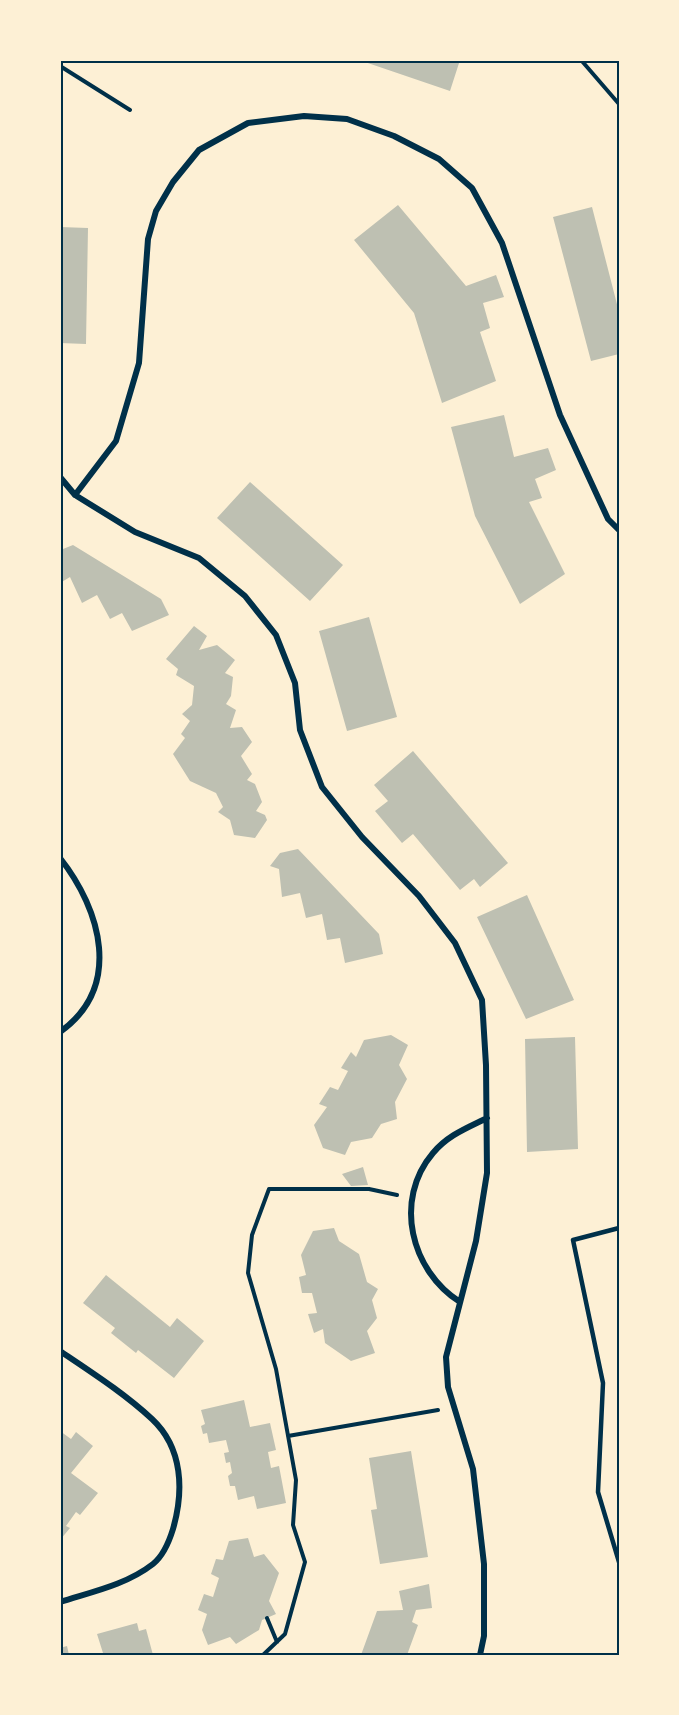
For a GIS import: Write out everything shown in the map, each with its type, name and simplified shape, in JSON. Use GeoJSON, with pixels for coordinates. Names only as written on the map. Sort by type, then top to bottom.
{"type":"FeatureCollection","features":[{"type":"Feature","properties":{"kind":"street"},"geometry":{"type":"LineString","coordinates":[[75,495],[116,441],[139,363],[148,239],[156,211],[173,182],[199,150],[248,123],[303,116],[347,119],[394,136],[439,159],[472,188],[502,243],[560,415],[608,519],[619,530]]}},
{"type":"Feature","properties":{"kind":"street"},"geometry":{"type":"LineString","coordinates":[[60,477],[75,495],[135,532],[199,558],[245,596],[276,635],[295,683],[300,730],[322,787],[362,837],[419,896],[455,943],[482,1000],[488,1118],[487,1173],[476,1241],[446,1357],[448,1387],[473,1470],[484,1564],[484,1636],[480,1655]]}},
{"type":"Feature","properties":{"kind":"street"},"geometry":{"type":"LineString","coordinates":[[60,858],[88,902],[100,945],[99,979],[87,1006],[60,1032]]}},
{"type":"Feature","properties":{"kind":"street"},"geometry":{"type":"LineString","coordinates":[[460,1302],[446,1293],[431,1277],[417,1253],[411,1228],[412,1198],[421,1171],[433,1153],[452,1135],[488,1118]]}},
{"type":"Feature","properties":{"kind":"street"},"geometry":{"type":"LineString","coordinates":[[60,1351],[153,1420],[174,1450],[181,1480],[178,1510],[168,1543],[155,1563],[132,1578],[60,1602]]}},
{"type":"Feature","properties":{"kind":"lane"},"geometry":{"type":"LineString","coordinates":[[619,1228],[573,1240],[603,1383],[598,1492],[619,1562]]}},
{"type":"Feature","properties":{"kind":"path"},"geometry":{"type":"LineString","coordinates":[[581,60],[619,104]]}},
{"type":"Feature","properties":{"kind":"path"},"geometry":{"type":"LineString","coordinates":[[60,66],[130,110]]}},
{"type":"Feature","properties":{"kind":"path"},"geometry":{"type":"LineString","coordinates":[[263,1655],[285,1634],[305,1562],[293,1526],[296,1480],[276,1369],[248,1273],[252,1235],[269,1189],[369,1189],[412,1198]]}},
{"type":"Feature","properties":{"kind":"path"},"geometry":{"type":"LineString","coordinates":[[288,1436],[454,1407]]}},
{"type":"Feature","properties":{"kind":"path"},"geometry":{"type":"LineString","coordinates":[[267,1618],[277,1642]]}},
{"type":"Feature","properties":{"kind":"building"},"geometry":{"type":"Polygon","coordinates":[[[359,60],[460,60],[450,91],[359,60]]]}},
{"type":"Feature","properties":{"kind":"building"},"geometry":{"type":"Polygon","coordinates":[[[398,205],[466,286],[496,275],[504,297],[483,303],[490,328],[480,332],[496,381],[442,403],[414,313],[354,240],[398,205]]]}},
{"type":"Feature","properties":{"kind":"building"},"geometry":{"type":"Polygon","coordinates":[[[592,207],[619,312],[619,354],[591,361],[553,217],[592,207]]]}},
{"type":"Feature","properties":{"kind":"building"},"geometry":{"type":"Polygon","coordinates":[[[60,227],[88,228],[86,344],[60,343],[60,227]]]}},
{"type":"Feature","properties":{"kind":"building"},"geometry":{"type":"Polygon","coordinates":[[[504,415],[514,457],[548,448],[556,470],[535,479],[542,498],[529,502],[565,574],[520,604],[475,516],[451,427],[504,415]]]}},
{"type":"Feature","properties":{"kind":"building"},"geometry":{"type":"Polygon","coordinates":[[[250,482],[343,565],[310,601],[217,518],[250,482]]]}},
{"type":"Feature","properties":{"kind":"building"},"geometry":{"type":"Polygon","coordinates":[[[60,545],[63,549],[73,545],[161,599],[169,615],[132,631],[122,613],[110,619],[97,595],[82,603],[70,577],[60,583],[60,545]]]}},
{"type":"Feature","properties":{"kind":"building"},"geometry":{"type":"Polygon","coordinates":[[[369,617],[397,717],[347,731],[319,631],[369,617]]]}},
{"type":"Feature","properties":{"kind":"building"},"geometry":{"type":"Polygon","coordinates":[[[194,626],[207,636],[199,650],[217,645],[235,660],[225,673],[233,677],[231,696],[226,704],[236,710],[230,728],[242,727],[252,742],[241,756],[252,774],[247,780],[255,784],[262,802],[256,811],[265,815],[267,820],[255,838],[234,835],[230,820],[218,812],[223,807],[216,793],[190,781],[173,754],[185,738],[181,734],[190,721],[182,714],[192,705],[194,686],[176,675],[178,669],[166,659],[194,626]]]}},
{"type":"Feature","properties":{"kind":"building"},"geometry":{"type":"Polygon","coordinates":[[[413,751],[508,863],[480,887],[474,879],[460,890],[413,834],[402,843],[375,811],[388,801],[374,785],[413,751]]]}},
{"type":"Feature","properties":{"kind":"building"},"geometry":{"type":"Polygon","coordinates":[[[298,849],[379,934],[383,954],[345,963],[340,938],[327,940],[322,914],[306,918],[300,893],[282,897],[279,869],[270,866],[280,853],[298,849]]]}},
{"type":"Feature","properties":{"kind":"building"},"geometry":{"type":"Polygon","coordinates":[[[527,895],[574,1000],[526,1019],[477,917],[527,895]]]}},
{"type":"Feature","properties":{"kind":"building"},"geometry":{"type":"Polygon","coordinates":[[[391,1035],[408,1045],[399,1065],[407,1079],[395,1102],[397,1119],[381,1124],[372,1138],[351,1142],[345,1155],[323,1148],[314,1125],[327,1107],[319,1104],[330,1087],[338,1090],[348,1071],[341,1068],[351,1052],[356,1057],[364,1040],[391,1035]]]}},
{"type":"Feature","properties":{"kind":"building"},"geometry":{"type":"Polygon","coordinates":[[[575,1037],[578,1149],[527,1152],[525,1039],[575,1037]]]}},
{"type":"Feature","properties":{"kind":"building"},"geometry":{"type":"Polygon","coordinates":[[[363,1167],[368,1185],[351,1186],[342,1174],[363,1167]]]}},
{"type":"Feature","properties":{"kind":"building"},"geometry":{"type":"Polygon","coordinates":[[[334,1228],[339,1241],[359,1254],[367,1282],[378,1289],[372,1300],[377,1318],[367,1331],[375,1353],[351,1361],[325,1343],[323,1329],[314,1333],[308,1314],[317,1313],[312,1293],[302,1293],[299,1277],[306,1275],[301,1255],[313,1231],[334,1228]]]}},
{"type":"Feature","properties":{"kind":"building"},"geometry":{"type":"Polygon","coordinates":[[[106,1275],[170,1327],[177,1318],[204,1341],[174,1378],[138,1350],[136,1353],[111,1333],[115,1328],[83,1303],[106,1275]]]}},
{"type":"Feature","properties":{"kind":"building"},"geometry":{"type":"Polygon","coordinates":[[[244,1400],[250,1427],[270,1423],[276,1450],[268,1452],[271,1468],[279,1466],[286,1503],[257,1509],[254,1496],[238,1500],[235,1486],[230,1486],[228,1476],[232,1473],[230,1462],[226,1463],[224,1453],[229,1452],[226,1440],[209,1443],[207,1433],[203,1434],[201,1426],[205,1424],[201,1410],[244,1400]]]}},
{"type":"Feature","properties":{"kind":"building"},"geometry":{"type":"Polygon","coordinates":[[[60,1431],[71,1439],[76,1432],[93,1446],[71,1473],[98,1493],[80,1515],[76,1512],[66,1526],[70,1528],[60,1540],[60,1431]]]}},
{"type":"Feature","properties":{"kind":"building"},"geometry":{"type":"Polygon","coordinates":[[[411,1451],[428,1557],[380,1564],[371,1510],[377,1509],[369,1458],[411,1451]]]}},
{"type":"Feature","properties":{"kind":"building"},"geometry":{"type":"Polygon","coordinates":[[[248,1538],[254,1557],[264,1554],[279,1573],[269,1601],[276,1614],[262,1620],[259,1630],[236,1644],[230,1637],[208,1645],[202,1630],[207,1614],[198,1610],[204,1594],[213,1597],[219,1578],[211,1574],[216,1559],[223,1560],[229,1541],[248,1538]]]}},
{"type":"Feature","properties":{"kind":"building"},"geometry":{"type":"Polygon","coordinates":[[[429,1584],[432,1608],[416,1610],[412,1622],[418,1625],[407,1655],[361,1655],[377,1611],[403,1610],[399,1591],[429,1584]]]}},
{"type":"Feature","properties":{"kind":"building"},"geometry":{"type":"Polygon","coordinates":[[[137,1623],[139,1631],[146,1629],[153,1655],[97,1655],[103,1653],[97,1634],[137,1623]]]}},
{"type":"Feature","properties":{"kind":"building"},"geometry":{"type":"Polygon","coordinates":[[[67,1646],[69,1655],[60,1655],[60,1648],[67,1646]]]}}]}
